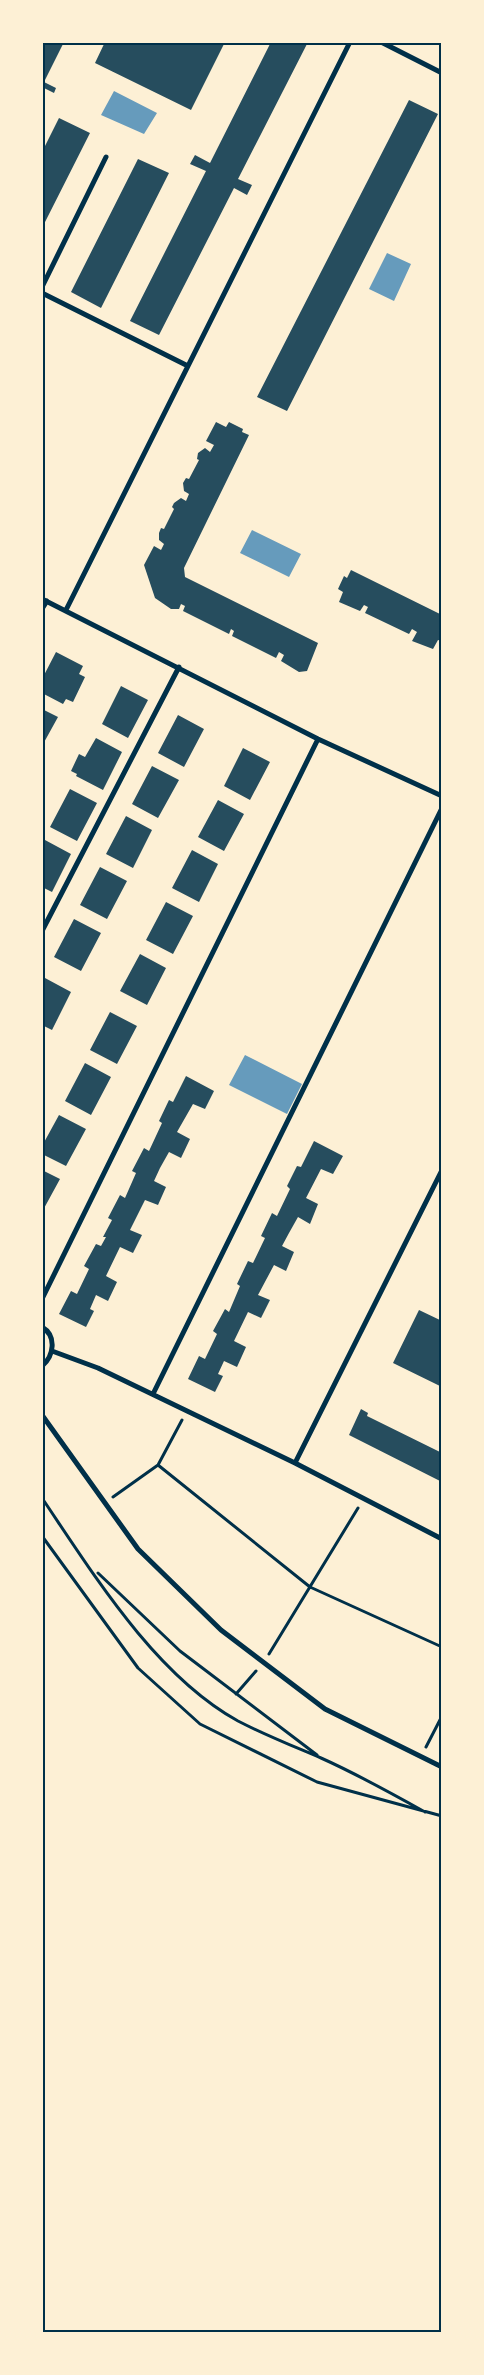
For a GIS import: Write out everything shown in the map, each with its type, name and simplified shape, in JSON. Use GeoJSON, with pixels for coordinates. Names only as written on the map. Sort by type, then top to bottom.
{"type":"FeatureCollection","features":[{"type":"Feature","properties":{"kind":"street"},"geometry":{"type":"LineString","coordinates":[[66,610],[350,42]]}},
{"type":"Feature","properties":{"kind":"street"},"geometry":{"type":"LineString","coordinates":[[381,42],[442,73]]}},
{"type":"Feature","properties":{"kind":"street"},"geometry":{"type":"LineString","coordinates":[[42,287],[106,157]]}},
{"type":"Feature","properties":{"kind":"street"},"geometry":{"type":"LineString","coordinates":[[42,293],[188,366]]}},
{"type":"Feature","properties":{"kind":"street"},"geometry":{"type":"LineString","coordinates":[[42,609],[45,600],[318,740],[442,796]]}},
{"type":"Feature","properties":{"kind":"street"},"geometry":{"type":"LineString","coordinates":[[42,932],[179,668]]}},
{"type":"Feature","properties":{"kind":"street"},"geometry":{"type":"LineString","coordinates":[[42,1299],[318,740]]}},
{"type":"Feature","properties":{"kind":"street"},"geometry":{"type":"LineString","coordinates":[[153,1394],[442,808]]}},
{"type":"Feature","properties":{"kind":"street"},"geometry":{"type":"LineString","coordinates":[[295,1463],[442,1170]]}},
{"type":"Feature","properties":{"kind":"street"},"geometry":{"type":"LineString","coordinates":[[42,1327],[50,1335],[52,1351],[42,1366]]}},
{"type":"Feature","properties":{"kind":"street"},"geometry":{"type":"LineString","coordinates":[[52,1351],[98,1368],[187,1410],[442,1539]]}},
{"type":"Feature","properties":{"kind":"street"},"geometry":{"type":"LineString","coordinates":[[42,1415],[138,1549],[221,1630],[325,1709],[442,1767]]}},
{"type":"Feature","properties":{"kind":"path"},"geometry":{"type":"LineString","coordinates":[[105,1502],[158,1465],[187,1410]]}},
{"type":"Feature","properties":{"kind":"path"},"geometry":{"type":"LineString","coordinates":[[158,1465],[310,1587],[442,1647]]}},
{"type":"Feature","properties":{"kind":"path"},"geometry":{"type":"LineString","coordinates":[[42,1498],[122,1614],[171,1669],[214,1705],[237,1720],[379,1786],[425,1812]]}},
{"type":"Feature","properties":{"kind":"path"},"geometry":{"type":"LineString","coordinates":[[236,1694],[264,1662],[364,1499]]}},
{"type":"Feature","properties":{"kind":"path"},"geometry":{"type":"LineString","coordinates":[[42,1536],[138,1668],[200,1724],[317,1782],[442,1816]]}},
{"type":"Feature","properties":{"kind":"path"},"geometry":{"type":"LineString","coordinates":[[98,1574],[180,1650],[321,1758]]}},
{"type":"Feature","properties":{"kind":"path"},"geometry":{"type":"LineString","coordinates":[[421,1757],[442,1716]]}},
{"type":"Feature","properties":{"kind":"water"},"geometry":{"type":"Polygon","coordinates":[[[114,91],[157,113],[144,134],[101,115],[114,91]]]}},
{"type":"Feature","properties":{"kind":"water"},"geometry":{"type":"Polygon","coordinates":[[[387,253],[411,264],[394,301],[369,289],[387,253]]]}},
{"type":"Feature","properties":{"kind":"water"},"geometry":{"type":"Polygon","coordinates":[[[252,530],[301,554],[289,577],[240,553],[252,530]]]}},
{"type":"Feature","properties":{"kind":"water"},"geometry":{"type":"Polygon","coordinates":[[[245,1055],[302,1084],[287,1114],[229,1085],[245,1055]]]}},
{"type":"Feature","properties":{"kind":"building"},"geometry":{"type":"Polygon","coordinates":[[[42,42],[64,42],[44,82],[56,88],[54,93],[42,87],[42,42]]]}},
{"type":"Feature","properties":{"kind":"building"},"geometry":{"type":"Polygon","coordinates":[[[105,42],[225,42],[191,110],[95,63],[105,42]]]}},
{"type":"Feature","properties":{"kind":"building"},"geometry":{"type":"Polygon","coordinates":[[[271,42],[307,44],[238,179],[252,185],[247,195],[234,188],[159,335],[130,321],[206,171],[190,164],[195,155],[210,163],[271,42]]]}},
{"type":"Feature","properties":{"kind":"building"},"geometry":{"type":"Polygon","coordinates":[[[409,100],[438,114],[287,411],[257,397],[409,100]]]}},
{"type":"Feature","properties":{"kind":"building"},"geometry":{"type":"Polygon","coordinates":[[[59,118],[90,133],[42,228],[42,152],[59,118]]]}},
{"type":"Feature","properties":{"kind":"building"},"geometry":{"type":"Polygon","coordinates":[[[138,159],[169,173],[101,308],[71,292],[138,159]]]}},
{"type":"Feature","properties":{"kind":"building"},"geometry":{"type":"Polygon","coordinates":[[[216,422],[226,427],[229,422],[243,429],[242,432],[249,435],[184,568],[185,577],[318,643],[307,671],[299,672],[281,661],[284,655],[279,652],[276,658],[232,636],[234,631],[231,629],[229,634],[183,611],[185,606],[181,604],[179,609],[171,609],[155,598],[144,565],[154,546],[161,550],[164,544],[159,540],[159,533],[161,528],[164,529],[174,509],[172,507],[174,503],[181,498],[186,501],[189,494],[184,491],[183,483],[186,478],[189,479],[199,460],[197,459],[198,453],[205,448],[210,452],[214,445],[206,441],[216,422]]]}},
{"type":"Feature","properties":{"kind":"building"},"geometry":{"type":"Polygon","coordinates":[[[351,570],[442,615],[442,641],[438,640],[433,649],[412,641],[417,632],[412,629],[409,634],[365,613],[368,607],[364,605],[360,611],[339,602],[343,592],[338,589],[344,576],[347,578],[351,570]]]}},
{"type":"Feature","properties":{"kind":"building"},"geometry":{"type":"Polygon","coordinates":[[[56,652],[83,666],[79,674],[85,677],[73,702],[66,699],[63,704],[42,693],[42,679],[56,652]]]}},
{"type":"Feature","properties":{"kind":"building"},"geometry":{"type":"Polygon","coordinates":[[[121,686],[148,700],[128,738],[102,724],[121,686]]]}},
{"type":"Feature","properties":{"kind":"building"},"geometry":{"type":"Polygon","coordinates":[[[42,709],[58,717],[42,746],[42,709]]]}},
{"type":"Feature","properties":{"kind":"building"},"geometry":{"type":"Polygon","coordinates":[[[178,715],[204,729],[184,767],[158,753],[178,715]]]}},
{"type":"Feature","properties":{"kind":"building"},"geometry":{"type":"Polygon","coordinates":[[[96,738],[122,752],[103,790],[76,776],[77,774],[71,771],[79,754],[85,757],[96,738]]]}},
{"type":"Feature","properties":{"kind":"building"},"geometry":{"type":"Polygon","coordinates":[[[243,748],[270,762],[250,800],[224,786],[243,748]]]}},
{"type":"Feature","properties":{"kind":"building"},"geometry":{"type":"Polygon","coordinates":[[[152,766],[179,780],[158,818],[132,804],[152,766]]]}},
{"type":"Feature","properties":{"kind":"building"},"geometry":{"type":"Polygon","coordinates":[[[70,789],[97,803],[77,841],[50,827],[70,789]]]}},
{"type":"Feature","properties":{"kind":"building"},"geometry":{"type":"Polygon","coordinates":[[[218,800],[244,814],[224,851],[198,837],[218,800]]]}},
{"type":"Feature","properties":{"kind":"building"},"geometry":{"type":"Polygon","coordinates":[[[126,816],[152,830],[133,868],[106,854],[126,816]]]}},
{"type":"Feature","properties":{"kind":"building"},"geometry":{"type":"Polygon","coordinates":[[[45,840],[71,854],[52,892],[42,887],[42,842],[45,840]]]}},
{"type":"Feature","properties":{"kind":"building"},"geometry":{"type":"Polygon","coordinates":[[[192,850],[218,864],[199,902],[172,888],[192,850]]]}},
{"type":"Feature","properties":{"kind":"building"},"geometry":{"type":"Polygon","coordinates":[[[100,867],[127,881],[107,919],[80,905],[100,867]]]}},
{"type":"Feature","properties":{"kind":"building"},"geometry":{"type":"Polygon","coordinates":[[[166,902],[193,916],[173,954],[146,940],[166,902]]]}},
{"type":"Feature","properties":{"kind":"building"},"geometry":{"type":"Polygon","coordinates":[[[74,919],[101,933],[81,971],[54,957],[74,919]]]}},
{"type":"Feature","properties":{"kind":"building"},"geometry":{"type":"Polygon","coordinates":[[[140,954],[166,968],[147,1005],[120,991],[140,954]]]}},
{"type":"Feature","properties":{"kind":"building"},"geometry":{"type":"Polygon","coordinates":[[[45,978],[71,992],[52,1030],[42,1025],[42,983],[45,978]]]}},
{"type":"Feature","properties":{"kind":"building"},"geometry":{"type":"Polygon","coordinates":[[[110,1012],[137,1026],[117,1064],[90,1050],[110,1012]]]}},
{"type":"Feature","properties":{"kind":"building"},"geometry":{"type":"Polygon","coordinates":[[[85,1063],[111,1077],[91,1115],[65,1101],[85,1063]]]}},
{"type":"Feature","properties":{"kind":"building"},"geometry":{"type":"Polygon","coordinates":[[[186,1076],[214,1091],[205,1109],[193,1104],[177,1132],[190,1139],[181,1158],[169,1152],[160,1168],[154,1181],[166,1187],[158,1205],[145,1200],[130,1230],[142,1235],[133,1253],[120,1247],[106,1276],[117,1282],[108,1301],[96,1295],[90,1309],[94,1311],[86,1327],[59,1314],[71,1291],[77,1294],[89,1269],[84,1266],[96,1244],[101,1246],[106,1237],[103,1237],[112,1220],[108,1218],[120,1195],[125,1198],[136,1173],[132,1171],[144,1148],[149,1151],[162,1123],[159,1121],[169,1100],[173,1102],[186,1076]]]}},
{"type":"Feature","properties":{"kind":"building"},"geometry":{"type":"Polygon","coordinates":[[[59,1115],[86,1129],[66,1166],[42,1154],[42,1146],[59,1115]]]}},
{"type":"Feature","properties":{"kind":"building"},"geometry":{"type":"Polygon","coordinates":[[[314,1141],[343,1156],[333,1174],[321,1169],[306,1198],[318,1204],[310,1224],[298,1217],[282,1246],[294,1252],[286,1271],[274,1265],[258,1295],[270,1300],[261,1318],[248,1312],[234,1341],[246,1347],[237,1367],[224,1361],[218,1374],[223,1376],[215,1392],[188,1379],[199,1356],[205,1359],[217,1334],[213,1331],[225,1309],[229,1312],[240,1286],[237,1284],[248,1261],[253,1263],[265,1238],[261,1236],[272,1213],[277,1216],[290,1189],[287,1186],[297,1166],[301,1167],[314,1141]]]}},
{"type":"Feature","properties":{"kind":"building"},"geometry":{"type":"Polygon","coordinates":[[[42,1170],[60,1179],[42,1212],[42,1170]]]}},
{"type":"Feature","properties":{"kind":"building"},"geometry":{"type":"Polygon","coordinates":[[[419,1310],[442,1321],[442,1387],[393,1363],[419,1310]]]}},
{"type":"Feature","properties":{"kind":"building"},"geometry":{"type":"Polygon","coordinates":[[[361,1409],[368,1413],[367,1416],[442,1453],[442,1482],[349,1435],[361,1409]]]}}]}
